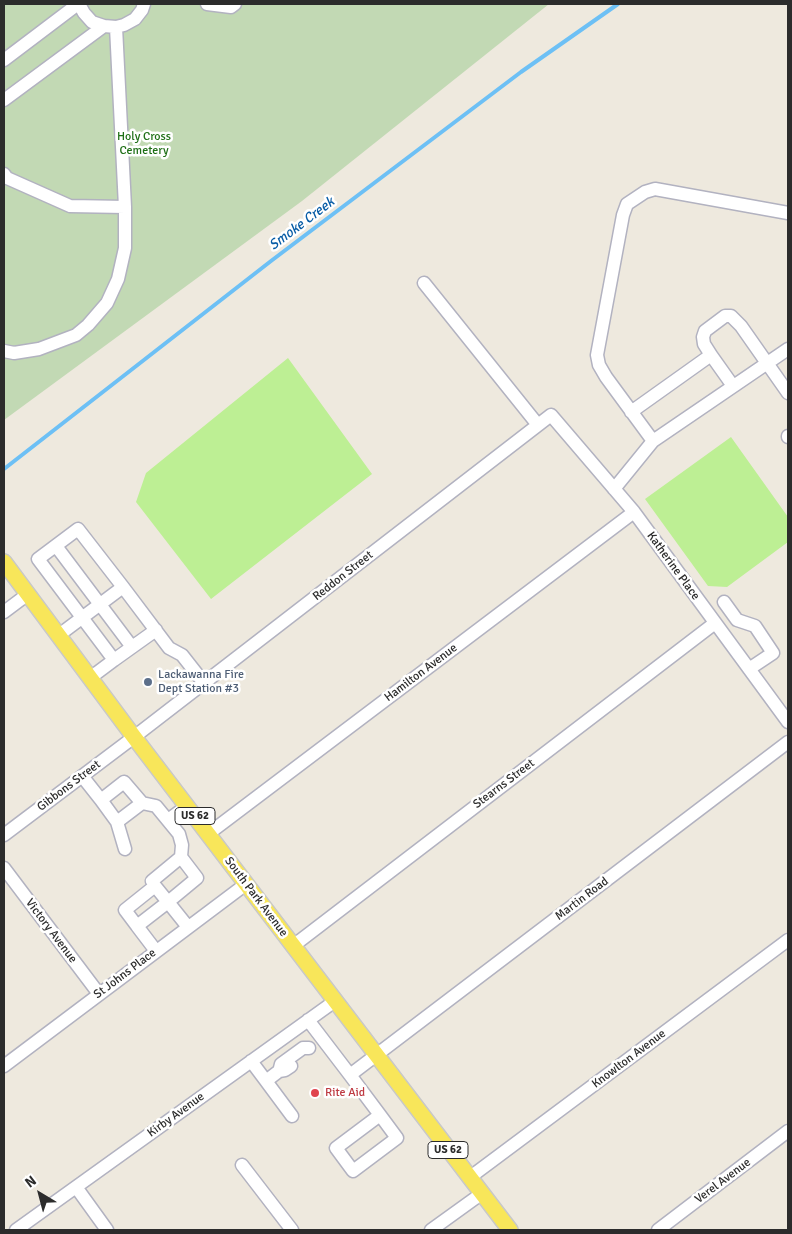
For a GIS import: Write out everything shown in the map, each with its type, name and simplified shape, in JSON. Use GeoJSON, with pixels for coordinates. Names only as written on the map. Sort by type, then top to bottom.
{"type":"FeatureCollection","features":[{"type":"Feature","properties":{"kind":"main road","name":"South Park Avenue"},"geometry":{"type":"LineString","coordinates":[[4,562],[134,737],[510,1230]]}},
{"type":"Feature","properties":{"kind":"street"},"geometry":{"type":"LineString","coordinates":[[4,60],[78,4],[92,22],[110,27],[124,25],[134,19],[142,10],[144,4]]}},
{"type":"Feature","properties":{"kind":"street"},"geometry":{"type":"LineString","coordinates":[[207,4],[231,7],[235,4]]}},
{"type":"Feature","properties":{"kind":"street"},"geometry":{"type":"LineString","coordinates":[[4,100],[110,27]]}},
{"type":"Feature","properties":{"kind":"street"},"geometry":{"type":"LineString","coordinates":[[4,351],[14,353],[39,349],[76,335],[107,302],[118,279],[125,248],[125,207],[110,27]]}},
{"type":"Feature","properties":{"kind":"street"},"geometry":{"type":"LineString","coordinates":[[4,174],[7,178],[70,206],[125,207]]}},
{"type":"Feature","properties":{"kind":"street"},"geometry":{"type":"LineString","coordinates":[[653,441],[606,377],[599,365],[597,355],[623,215],[628,204],[645,192],[655,189],[788,213]]}},
{"type":"Feature","properties":{"kind":"street"},"geometry":{"type":"LineString","coordinates":[[424,283],[538,425]]}},
{"type":"Feature","properties":{"kind":"street"},"geometry":{"type":"LineString","coordinates":[[733,386],[704,344],[703,337],[705,332],[725,316],[731,316],[737,320],[788,393]]}},
{"type":"Feature","properties":{"kind":"street"},"geometry":{"type":"LineString","coordinates":[[614,489],[653,441],[788,349]]}},
{"type":"Feature","properties":{"kind":"street"},"geometry":{"type":"LineString","coordinates":[[631,412],[711,355]]}},
{"type":"Feature","properties":{"kind":"street","name":"Reddon Street"},"geometry":{"type":"LineString","coordinates":[[134,737],[551,415]]}},
{"type":"Feature","properties":{"kind":"street","name":"Katherine Place"},"geometry":{"type":"LineString","coordinates":[[551,415],[634,512],[788,722]]}},
{"type":"Feature","properties":{"kind":"street","name":"Hamilton Avenue"},"geometry":{"type":"LineString","coordinates":[[208,834],[634,512]]}},
{"type":"Feature","properties":{"kind":"street"},"geometry":{"type":"LineString","coordinates":[[114,660],[38,559],[78,529],[169,648],[182,655],[204,683]]}},
{"type":"Feature","properties":{"kind":"street"},"geometry":{"type":"LineString","coordinates":[[56,546],[132,647]]}},
{"type":"Feature","properties":{"kind":"street"},"geometry":{"type":"LineString","coordinates":[[59,635],[123,587]]}},
{"type":"Feature","properties":{"kind":"street"},"geometry":{"type":"LineString","coordinates":[[4,612],[28,594]]}},
{"type":"Feature","properties":{"kind":"street"},"geometry":{"type":"LineString","coordinates":[[724,602],[737,620],[755,626],[773,653],[749,669]]}},
{"type":"Feature","properties":{"kind":"street","name":"Stearns Street"},"geometry":{"type":"LineString","coordinates":[[293,946],[715,623]]}},
{"type":"Feature","properties":{"kind":"street"},"geometry":{"type":"LineString","coordinates":[[90,678],[156,630]]}},
{"type":"Feature","properties":{"kind":"street","name":"Gibbons Street"},"geometry":{"type":"LineString","coordinates":[[4,835],[134,737]]}},
{"type":"Feature","properties":{"kind":"street","name":"Martin Road"},"geometry":{"type":"LineString","coordinates":[[350,1075],[788,742]]}},
{"type":"Feature","properties":{"kind":"street"},"geometry":{"type":"LineString","coordinates":[[82,776],[117,822],[125,849]]}},
{"type":"Feature","properties":{"kind":"street"},"geometry":{"type":"LineString","coordinates":[[101,800],[124,782],[142,803],[156,806],[179,834],[182,845],[182,857],[197,878],[137,926]]}},
{"type":"Feature","properties":{"kind":"street"},"geometry":{"type":"LineString","coordinates":[[117,822],[142,803]]}},
{"type":"Feature","properties":{"kind":"street"},"geometry":{"type":"LineString","coordinates":[[168,820],[187,806]]}},
{"type":"Feature","properties":{"kind":"street"},"geometry":{"type":"LineString","coordinates":[[182,857],[152,881],[188,927]]}},
{"type":"Feature","properties":{"kind":"street","name":"Victory Avenue"},"geometry":{"type":"LineString","coordinates":[[4,868],[99,994]]}},
{"type":"Feature","properties":{"kind":"street","name":"St Johns Place"},"geometry":{"type":"LineString","coordinates":[[4,1066],[246,884]]}},
{"type":"Feature","properties":{"kind":"street"},"geometry":{"type":"LineString","coordinates":[[156,886],[125,910],[156,951]]}},
{"type":"Feature","properties":{"kind":"street","name":"Knowlton Avenue"},"geometry":{"type":"LineString","coordinates":[[469,1178],[788,940]]}},
{"type":"Feature","properties":{"kind":"street","name":"Kirby Avenue"},"geometry":{"type":"LineString","coordinates":[[16,1230],[335,1001]]}},
{"type":"Feature","properties":{"kind":"street"},"geometry":{"type":"LineString","coordinates":[[308,1020],[350,1075],[380,1115],[397,1138],[353,1171],[336,1148],[380,1115]]}},
{"type":"Feature","properties":{"kind":"street"},"geometry":{"type":"LineString","coordinates":[[266,1081],[306,1054],[309,1048],[322,1038]]}},
{"type":"Feature","properties":{"kind":"street"},"geometry":{"type":"LineString","coordinates":[[290,1065],[281,1064],[303,1048],[309,1048]]}},
{"type":"Feature","properties":{"kind":"street"},"geometry":{"type":"LineString","coordinates":[[251,1061],[292,1116]]}},
{"type":"Feature","properties":{"kind":"street","name":"Verel Avenue"},"geometry":{"type":"LineString","coordinates":[[658,1230],[788,1131]]}},
{"type":"Feature","properties":{"kind":"street"},"geometry":{"type":"LineString","coordinates":[[242,1165],[292,1230]]}},
{"type":"Feature","properties":{"kind":"street"},"geometry":{"type":"LineString","coordinates":[[76,1187],[107,1230]]}},
{"type":"Feature","properties":{"kind":"street"},"geometry":{"type":"LineString","coordinates":[[431,1230],[481,1194]]}},
{"type":"Feature","properties":{"kind":"green space","name":"Holy Cross Cemetery"},"geometry":{"type":"Polygon","coordinates":[[[4,4],[549,4],[302,201],[4,420],[4,4]]]}},
{"type":"Feature","properties":{"kind":"green space"},"geometry":{"type":"Polygon","coordinates":[[[288,358],[372,474],[211,599],[136,502],[146,473],[288,358]]]}},
{"type":"Feature","properties":{"kind":"green space"},"geometry":{"type":"Polygon","coordinates":[[[731,437],[788,517],[788,542],[727,587],[708,586],[645,499],[731,437]]]}},
{"type":"Feature","properties":{"kind":"waterway","name":"Smoke Creek"},"geometry":{"type":"LineString","coordinates":[[4,469],[271,261],[521,72],[618,4]]}},
{"type":"Feature","properties":{"kind":"place","name":"Lackawanna Fire Dept Station #3"},"geometry":{"type":"Point","coordinates":[148,682]}},
{"type":"Feature","properties":{"kind":"place","name":"Rite Aid"},"geometry":{"type":"Point","coordinates":[315,1093]}}]}
